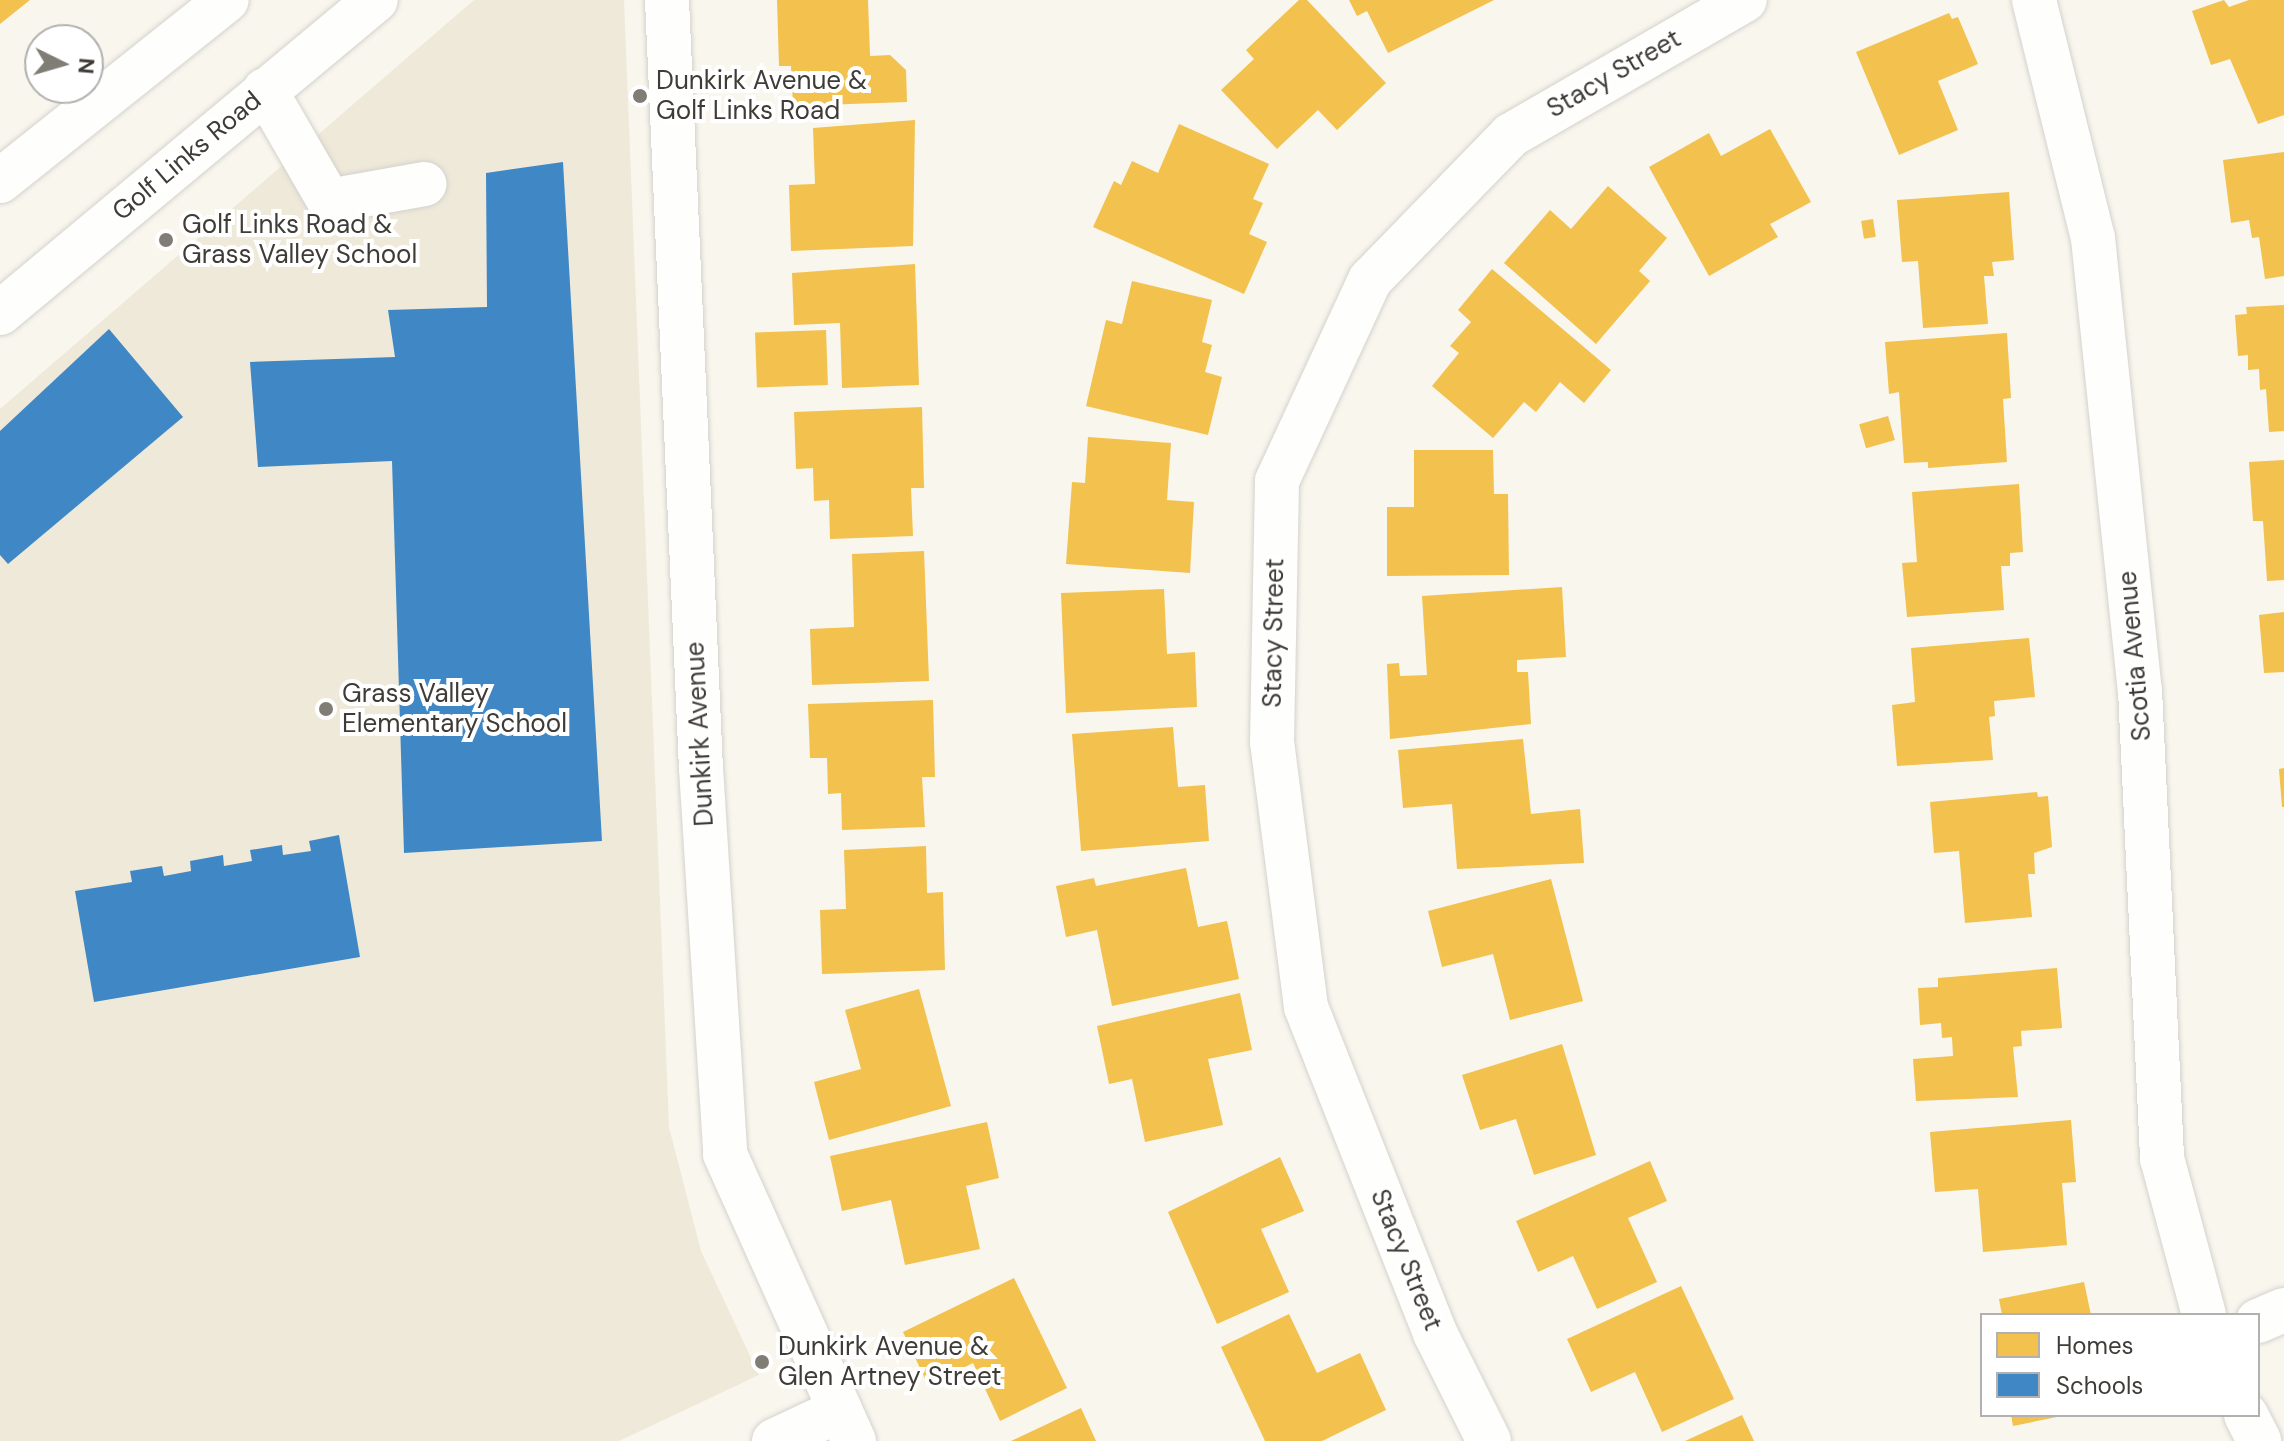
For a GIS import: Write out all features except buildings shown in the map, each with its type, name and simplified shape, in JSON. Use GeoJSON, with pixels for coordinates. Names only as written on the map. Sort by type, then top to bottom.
{"type":"FeatureCollection","features":[{"type":"Feature","properties":{"kind":"street"},"geometry":{"type":"LineString","coordinates":[[0,181],[227,0]]}},
{"type":"Feature","properties":{"kind":"street","name":"Golf Links Road"},"geometry":{"type":"LineString","coordinates":[[0,313],[376,0]]}},
{"type":"Feature","properties":{"kind":"street","name":"Dunkirk Avenue"},"geometry":{"type":"LineString","coordinates":[[667,0],[700,752],[725,1154],[847,1426]]}},
{"type":"Feature","properties":{"kind":"street","name":"Stacy Street"},"geometry":{"type":"LineString","coordinates":[[1489,1441],[1435,1333],[1306,1007],[1272,742],[1277,481],[1370,280],[1511,135],[1745,0]]}},
{"type":"Feature","properties":{"kind":"street","name":"Scotia Avenue"},"geometry":{"type":"LineString","coordinates":[[2034,0],[2093,238],[2140,690],[2162,1158],[2203,1313]]}},
{"type":"Feature","properties":{"kind":"street"},"geometry":{"type":"LineString","coordinates":[[265,90],[329,201],[424,184]]}},
{"type":"Feature","properties":{"kind":"street"},"geometry":{"type":"LineString","coordinates":[[2260,1320],[2284,1310]]}},
{"type":"Feature","properties":{"kind":"street"},"geometry":{"type":"LineString","coordinates":[[2247,1417],[2259,1441]]}},
{"type":"Feature","properties":{"kind":"street"},"geometry":{"type":"LineString","coordinates":[[774,1441],[847,1426]]}},
{"type":"Feature","properties":{"kind":"shaded area","name":"Grass Valley Elementary School"},"geometry":{"type":"Polygon","coordinates":[[[474,0],[624,0],[669,1127],[701,1251],[759,1375],[619,1441],[0,1441],[0,409],[474,0]]]}},
{"type":"Feature","properties":{"kind":"place","name":"Dunkirk Avenue & Golf Links Road"},"geometry":{"type":"Point","coordinates":[640,96]}},
{"type":"Feature","properties":{"kind":"place","name":"Golf Links Road & Grass Valley School"},"geometry":{"type":"Point","coordinates":[166,240]}},
{"type":"Feature","properties":{"kind":"place","name":"Grass Valley Elementary School"},"geometry":{"type":"Point","coordinates":[326,709]}},
{"type":"Feature","properties":{"kind":"place","name":"Dunkirk Avenue & Glen Artney Street"},"geometry":{"type":"Point","coordinates":[762,1362]}}]}
